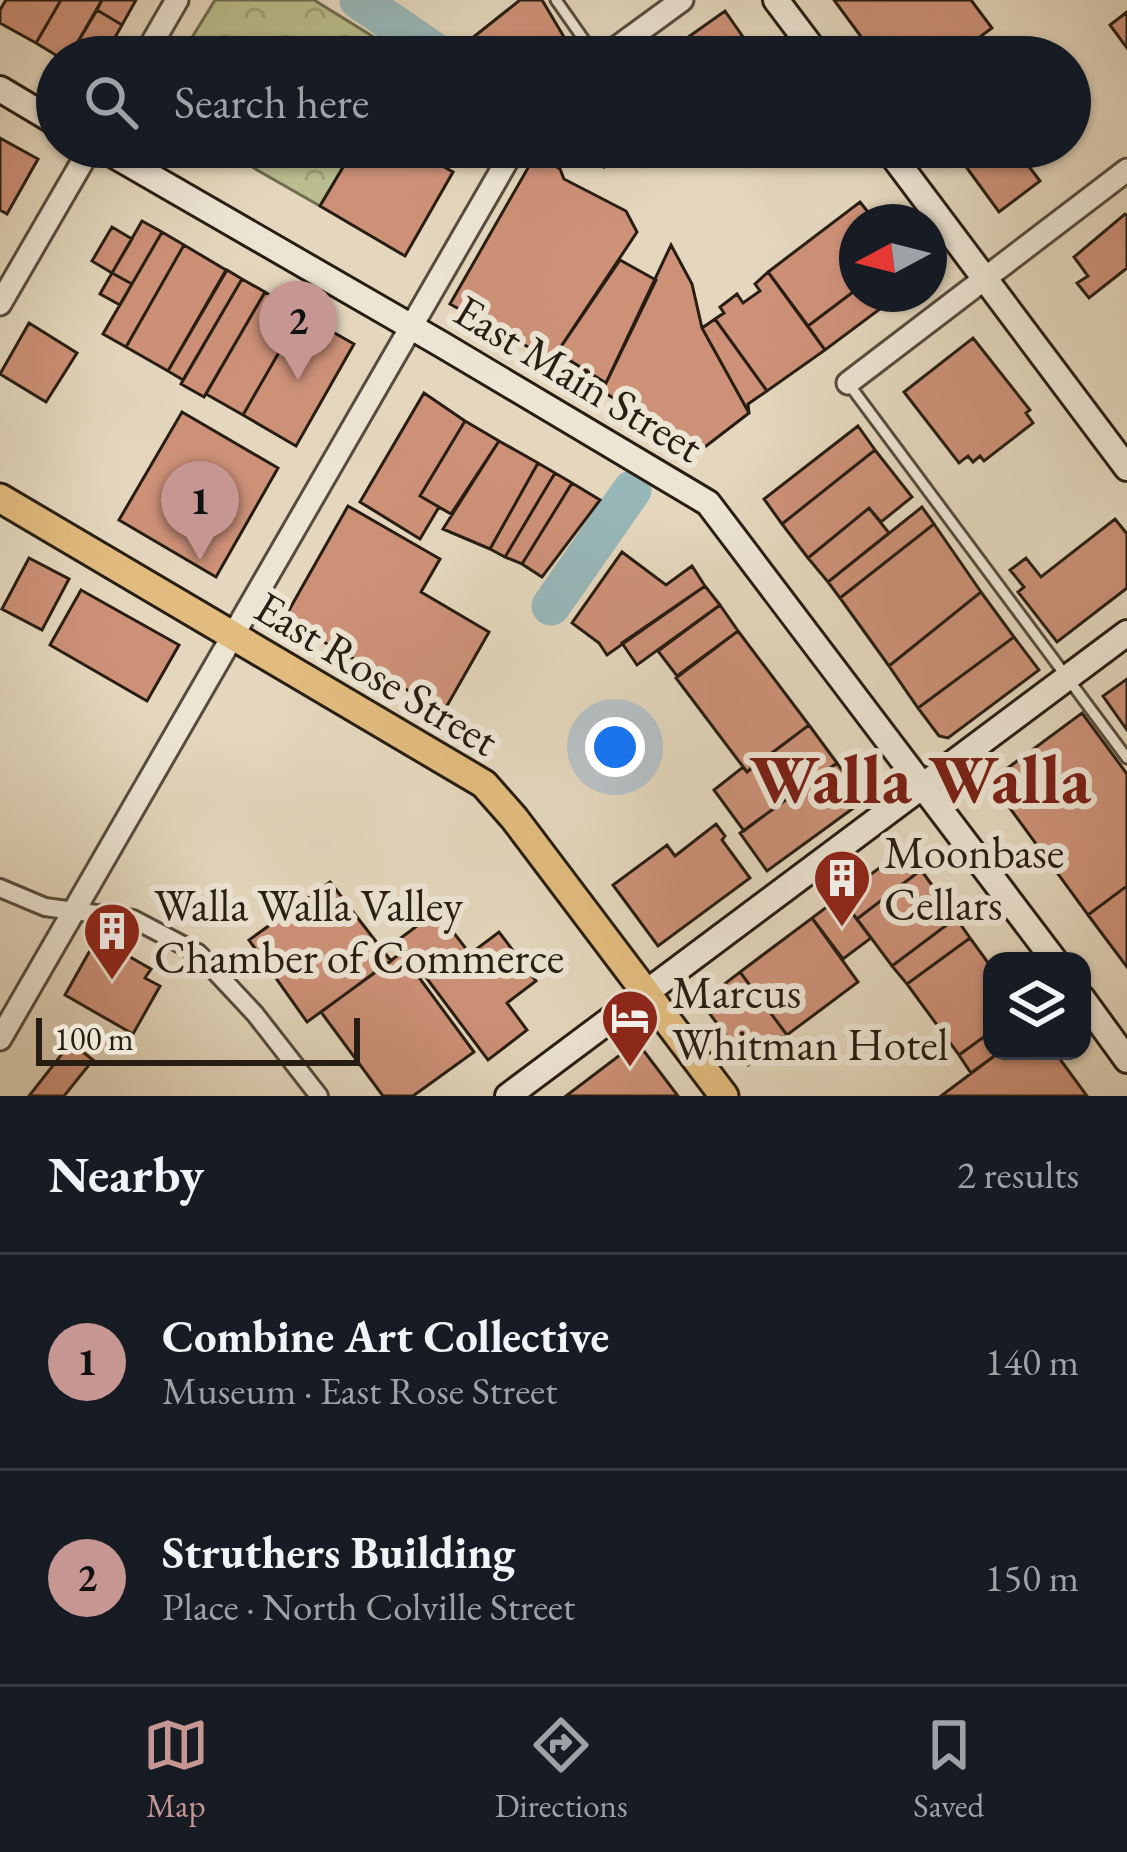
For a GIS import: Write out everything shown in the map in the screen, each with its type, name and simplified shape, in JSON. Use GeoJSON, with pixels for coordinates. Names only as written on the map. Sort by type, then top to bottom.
{"type":"FeatureCollection","features":[{"type":"Feature","properties":{"kind":"main road"},"geometry":{"type":"LineString","coordinates":[[776,0],[803,36]]}},
{"type":"Feature","properties":{"kind":"main road"},"geometry":{"type":"LineString","coordinates":[[0,89],[36,110]]}},
{"type":"Feature","properties":{"kind":"main road","name":"East Main Street"},"geometry":{"type":"LineString","coordinates":[[132,168],[707,503],[1048,952]]}},
{"type":"Feature","properties":{"kind":"main road"},"geometry":{"type":"LineString","coordinates":[[902,168],[1127,468]]}},
{"type":"Feature","properties":{"kind":"main road","name":"East Rose Street"},"geometry":{"type":"LineString","coordinates":[[0,499],[484,784],[724,1096]]}},
{"type":"Feature","properties":{"kind":"main road"},"geometry":{"type":"LineString","coordinates":[[508,1096],[1127,633]]}},
{"type":"Feature","properties":{"kind":"main road"},"geometry":{"type":"LineString","coordinates":[[1091,1010],[1127,1060]]}},
{"type":"Feature","properties":{"kind":"street"},"geometry":{"type":"LineString","coordinates":[[156,36],[177,0]]}},
{"type":"Feature","properties":{"kind":"street"},"geometry":{"type":"LineString","coordinates":[[630,36],[682,0]]}},
{"type":"Feature","properties":{"kind":"street"},"geometry":{"type":"LineString","coordinates":[[0,304],[82,168]]}},
{"type":"Feature","properties":{"kind":"street"},"geometry":{"type":"LineString","coordinates":[[0,1040],[503,168]]}},
{"type":"Feature","properties":{"kind":"street"},"geometry":{"type":"LineString","coordinates":[[848,383],[1127,170]]}},
{"type":"Feature","properties":{"kind":"street"},"geometry":{"type":"LineString","coordinates":[[0,888],[45,907],[133,919],[198,952],[255,1014],[319,1096]]}},
{"type":"Feature","properties":{"kind":"lane"},"geometry":{"type":"LineString","coordinates":[[556,0],[584,36]]}},
{"type":"Feature","properties":{"kind":"lane"},"geometry":{"type":"LineString","coordinates":[[848,383],[1127,758]]}},
{"type":"Feature","properties":{"kind":"green space"},"geometry":{"type":"Polygon","coordinates":[[[215,0],[314,0],[372,36],[193,36],[215,0]]]}},
{"type":"Feature","properties":{"kind":"green space"},"geometry":{"type":"Polygon","coordinates":[[[254,168],[343,168],[320,206],[254,168]]]}},
{"type":"Feature","properties":{"kind":"building"},"geometry":{"type":"Polygon","coordinates":[[[6,0],[61,0],[36,43],[0,23],[6,0]]]}},
{"type":"Feature","properties":{"kind":"building"},"geometry":{"type":"Polygon","coordinates":[[[61,0],[102,0],[81,36],[40,36],[61,0]]]}},
{"type":"Feature","properties":{"kind":"building"},"geometry":{"type":"Polygon","coordinates":[[[102,0],[136,0],[122,25],[97,10],[102,0]]]}},
{"type":"Feature","properties":{"kind":"building"},"geometry":{"type":"Polygon","coordinates":[[[520,0],[542,0],[563,36],[475,36],[520,0]]]}},
{"type":"Feature","properties":{"kind":"building"},"geometry":{"type":"Polygon","coordinates":[[[834,0],[971,0],[992,28],[981,36],[861,36],[834,0]]]}},
{"type":"Feature","properties":{"kind":"building"},"geometry":{"type":"Polygon","coordinates":[[[97,10],[122,25],[116,36],[82,36],[97,10]]]}},
{"type":"Feature","properties":{"kind":"building"},"geometry":{"type":"Polygon","coordinates":[[[725,11],[742,36],[690,36],[725,11]]]}},
{"type":"Feature","properties":{"kind":"building"},"geometry":{"type":"Polygon","coordinates":[[[1127,12],[1127,48],[1110,25],[1127,12]]]}},
{"type":"Feature","properties":{"kind":"building"},"geometry":{"type":"Polygon","coordinates":[[[0,138],[36,158],[36,163],[7,214],[0,210],[0,138]]]}},
{"type":"Feature","properties":{"kind":"building"},"geometry":{"type":"Polygon","coordinates":[[[343,168],[446,168],[453,172],[405,256],[320,206],[343,168]]]}},
{"type":"Feature","properties":{"kind":"building"},"geometry":{"type":"Polygon","coordinates":[[[528,168],[558,168],[564,179],[626,211],[637,232],[552,360],[450,304],[528,168]]]}},
{"type":"Feature","properties":{"kind":"building"},"geometry":{"type":"Polygon","coordinates":[[[967,168],[1030,168],[1040,181],[999,212],[967,168]]]}},
{"type":"Feature","properties":{"kind":"building"},"geometry":{"type":"Polygon","coordinates":[[[1125,214],[1127,268],[1089,298],[1077,283],[1088,276],[1074,257],[1125,214]]]}},
{"type":"Feature","properties":{"kind":"building"},"geometry":{"type":"Polygon","coordinates":[[[839,218],[839,303],[808,326],[768,272],[839,218]]]}},
{"type":"Feature","properties":{"kind":"building"},"geometry":{"type":"Polygon","coordinates":[[[142,221],[162,232],[132,284],[112,273],[142,221]]]}},
{"type":"Feature","properties":{"kind":"building"},"geometry":{"type":"Polygon","coordinates":[[[112,227],[132,239],[112,273],[92,261],[112,227]]]}},
{"type":"Feature","properties":{"kind":"building"},"geometry":{"type":"Polygon","coordinates":[[[162,232],[184,245],[126,347],[103,334],[162,232]]]}},
{"type":"Feature","properties":{"kind":"building"},"geometry":{"type":"Polygon","coordinates":[[[184,245],[226,270],[168,371],[126,347],[184,245]]]}},
{"type":"Feature","properties":{"kind":"building"},"geometry":{"type":"Polygon","coordinates":[[[671,245],[692,284],[702,328],[749,413],[701,450],[600,390],[671,245]]]}},
{"type":"Feature","properties":{"kind":"building"},"geometry":{"type":"Polygon","coordinates":[[[620,260],[656,280],[606,383],[561,355],[552,360],[620,260]]]}},
{"type":"Feature","properties":{"kind":"building"},"geometry":{"type":"Polygon","coordinates":[[[227,270],[242,279],[183,380],[168,371],[227,270]]]}},
{"type":"Feature","properties":{"kind":"building"},"geometry":{"type":"Polygon","coordinates":[[[768,272],[825,350],[767,391],[715,319],[724,313],[720,307],[737,294],[743,303],[760,291],[755,284],[768,272]]]}},
{"type":"Feature","properties":{"kind":"building"},"geometry":{"type":"Polygon","coordinates":[[[112,273],[132,284],[120,305],[100,294],[112,273]]]}},
{"type":"Feature","properties":{"kind":"building"},"geometry":{"type":"Polygon","coordinates":[[[242,279],[265,292],[204,397],[181,384],[242,279]]]}},
{"type":"Feature","properties":{"kind":"building"},"geometry":{"type":"Polygon","coordinates":[[[265,292],[301,314],[243,415],[206,394],[265,292]]]}},
{"type":"Feature","properties":{"kind":"building"},"geometry":{"type":"Polygon","coordinates":[[[839,303],[839,312],[876,312],[825,350],[808,326],[839,303]]]}},
{"type":"Feature","properties":{"kind":"building"},"geometry":{"type":"Polygon","coordinates":[[[301,314],[354,344],[296,446],[243,415],[301,314]]]}},
{"type":"Feature","properties":{"kind":"building"},"geometry":{"type":"Polygon","coordinates":[[[715,319],[767,391],[748,404],[749,413],[702,328],[715,319]]]}},
{"type":"Feature","properties":{"kind":"building"},"geometry":{"type":"Polygon","coordinates":[[[29,323],[77,353],[46,402],[0,374],[29,323]]]}},
{"type":"Feature","properties":{"kind":"building"},"geometry":{"type":"Polygon","coordinates":[[[973,338],[1030,410],[1026,413],[1033,423],[984,461],[980,456],[973,462],[968,456],[959,463],[904,392],[973,338]]]}},
{"type":"Feature","properties":{"kind":"building"},"geometry":{"type":"Polygon","coordinates":[[[424,393],[465,421],[420,496],[439,507],[420,539],[360,502],[424,393]]]}},
{"type":"Feature","properties":{"kind":"building"},"geometry":{"type":"Polygon","coordinates":[[[182,412],[278,468],[216,577],[119,520],[182,412]]]}},
{"type":"Feature","properties":{"kind":"building"},"geometry":{"type":"Polygon","coordinates":[[[465,421],[499,441],[451,514],[420,496],[465,421]]]}},
{"type":"Feature","properties":{"kind":"building"},"geometry":{"type":"Polygon","coordinates":[[[858,426],[875,450],[782,524],[764,499],[858,426]]]}},
{"type":"Feature","properties":{"kind":"building"},"geometry":{"type":"Polygon","coordinates":[[[499,441],[538,463],[490,549],[443,529],[499,441]]]}},
{"type":"Feature","properties":{"kind":"building"},"geometry":{"type":"Polygon","coordinates":[[[875,450],[912,497],[881,522],[869,508],[808,558],[782,524],[875,450]]]}},
{"type":"Feature","properties":{"kind":"building"},"geometry":{"type":"Polygon","coordinates":[[[538,463],[555,473],[505,557],[490,549],[538,463]]]}},
{"type":"Feature","properties":{"kind":"building"},"geometry":{"type":"Polygon","coordinates":[[[555,473],[572,483],[522,564],[505,557],[555,473]]]}},
{"type":"Feature","properties":{"kind":"building"},"geometry":{"type":"Polygon","coordinates":[[[572,483],[600,500],[542,577],[522,564],[572,483]]]}},
{"type":"Feature","properties":{"kind":"building"},"geometry":{"type":"Polygon","coordinates":[[[348,506],[440,559],[421,592],[489,632],[444,711],[284,619],[348,506]]]}},
{"type":"Feature","properties":{"kind":"building"},"geometry":{"type":"Polygon","coordinates":[[[922,507],[934,524],[840,598],[828,582],[922,507]]]}},
{"type":"Feature","properties":{"kind":"building"},"geometry":{"type":"Polygon","coordinates":[[[869,508],[889,533],[828,582],[808,558],[869,508]]]}},
{"type":"Feature","properties":{"kind":"building"},"geometry":{"type":"Polygon","coordinates":[[[1115,519],[1127,534],[1127,588],[1057,642],[1018,592],[1024,587],[1010,570],[1026,558],[1041,577],[1115,519]]]}},
{"type":"Feature","properties":{"kind":"building"},"geometry":{"type":"Polygon","coordinates":[[[934,524],[981,592],[889,666],[840,598],[934,524]]]}},
{"type":"Feature","properties":{"kind":"building"},"geometry":{"type":"Polygon","coordinates":[[[622,552],[666,585],[692,566],[705,586],[607,655],[572,623],[622,552]]]}},
{"type":"Feature","properties":{"kind":"building"},"geometry":{"type":"Polygon","coordinates":[[[29,558],[69,579],[42,630],[2,609],[29,558]]]}},
{"type":"Feature","properties":{"kind":"building"},"geometry":{"type":"Polygon","coordinates":[[[705,586],[720,605],[637,665],[622,643],[705,586]]]}},
{"type":"Feature","properties":{"kind":"building"},"geometry":{"type":"Polygon","coordinates":[[[81,590],[179,645],[147,701],[50,645],[81,590]]]}},
{"type":"Feature","properties":{"kind":"building"},"geometry":{"type":"Polygon","coordinates":[[[981,592],[1014,637],[918,708],[889,666],[981,592]]]}},
{"type":"Feature","properties":{"kind":"building"},"geometry":{"type":"Polygon","coordinates":[[[720,605],[738,631],[677,676],[658,651],[720,605]]]}},
{"type":"Feature","properties":{"kind":"building"},"geometry":{"type":"Polygon","coordinates":[[[738,631],[809,725],[747,772],[676,678],[738,631]]]}},
{"type":"Feature","properties":{"kind":"building"},"geometry":{"type":"Polygon","coordinates":[[[1014,637],[1039,670],[948,738],[939,736],[918,708],[1014,637]]]}},
{"type":"Feature","properties":{"kind":"building"},"geometry":{"type":"Polygon","coordinates":[[[1127,679],[1127,730],[1103,696],[1127,679]]]}},
{"type":"Feature","properties":{"kind":"building"},"geometry":{"type":"Polygon","coordinates":[[[1082,713],[1127,774],[1127,886],[1088,915],[990,781],[1082,713]]]}},
{"type":"Feature","properties":{"kind":"building"},"geometry":{"type":"Polygon","coordinates":[[[809,725],[837,763],[782,802],[754,766],[809,725]]]}},
{"type":"Feature","properties":{"kind":"building"},"geometry":{"type":"Polygon","coordinates":[[[837,763],[858,794],[859,804],[767,871],[740,833],[837,763]]]}},
{"type":"Feature","properties":{"kind":"building"},"geometry":{"type":"Polygon","coordinates":[[[754,766],[782,802],[744,831],[714,790],[743,767],[747,772],[754,766]]]}},
{"type":"Feature","properties":{"kind":"building"},"geometry":{"type":"Polygon","coordinates":[[[716,824],[750,878],[658,946],[613,885],[667,845],[675,856],[716,824]]]}},
{"type":"Feature","properties":{"kind":"building"},"geometry":{"type":"Polygon","coordinates":[[[905,849],[921,870],[857,919],[840,897],[905,849]]]}},
{"type":"Feature","properties":{"kind":"building"},"geometry":{"type":"Polygon","coordinates":[[[921,870],[956,918],[892,966],[857,919],[921,870]]]}},
{"type":"Feature","properties":{"kind":"building"},"geometry":{"type":"Polygon","coordinates":[[[330,882],[391,961],[307,1022],[249,940],[330,882]]]}},
{"type":"Feature","properties":{"kind":"building"},"geometry":{"type":"Polygon","coordinates":[[[1127,886],[1127,967],[1088,915],[1127,886]]]}},
{"type":"Feature","properties":{"kind":"building","name":"Moonbase Cellars"},"geometry":{"type":"Polygon","coordinates":[[[840,897],[871,938],[843,959],[812,918],[840,897]]]}},
{"type":"Feature","properties":{"kind":"building"},"geometry":{"type":"Polygon","coordinates":[[[437,911],[470,954],[499,932],[536,981],[507,1003],[527,1030],[488,1060],[398,940],[437,911]]]}},
{"type":"Feature","properties":{"kind":"building"},"geometry":{"type":"Polygon","coordinates":[[[812,918],[858,982],[787,1035],[740,972],[812,918]]]}},
{"type":"Feature","properties":{"kind":"building"},"geometry":{"type":"Polygon","coordinates":[[[956,918],[970,938],[907,984],[892,966],[956,918]]]}},
{"type":"Feature","properties":{"kind":"building","name":"Walla Walla Valley Chamber of Commerce"},"geometry":{"type":"Polygon","coordinates":[[[97,938],[151,969],[145,978],[160,986],[133,1034],[65,995],[97,938]]]}},
{"type":"Feature","properties":{"kind":"building"},"geometry":{"type":"Polygon","coordinates":[[[970,938],[983,956],[983,1038],[959,1055],[907,984],[970,938]]]}},
{"type":"Feature","properties":{"kind":"building"},"geometry":{"type":"Polygon","coordinates":[[[401,953],[474,1052],[413,1096],[383,1096],[321,1012],[401,953]]]}},
{"type":"Feature","properties":{"kind":"building"},"geometry":{"type":"Polygon","coordinates":[[[740,972],[787,1035],[748,1065],[701,1002],[740,972]]]}},
{"type":"Feature","properties":{"kind":"building"},"geometry":{"type":"Polygon","coordinates":[[[64,1037],[93,1060],[64,1096],[29,1096],[62,1054],[55,1048],[64,1037]]]}},
{"type":"Feature","properties":{"kind":"building"},"geometry":{"type":"Polygon","coordinates":[[[983,1038],[983,1060],[989,1060],[971,1073],[959,1055],[983,1038]]]}},
{"type":"Feature","properties":{"kind":"building","name":"Marcus Whitman Hotel"},"geometry":{"type":"Polygon","coordinates":[[[637,1042],[678,1096],[566,1096],[637,1042]]]}},
{"type":"Feature","properties":{"kind":"building"},"geometry":{"type":"Polygon","coordinates":[[[989,1060],[1061,1060],[1087,1096],[941,1096],[989,1060]]]}},
{"type":"Feature","properties":{"kind":"waterway"},"geometry":{"type":"LineString","coordinates":[[359,0],[411,36]]}},
{"type":"Feature","properties":{"kind":"waterway"},"geometry":{"type":"LineString","coordinates":[[551,606],[632,490]]}},
{"type":"Feature","properties":{"kind":"place","name":"Struthers Building"},"geometry":{"type":"Point","coordinates":[298,380]}},
{"type":"Feature","properties":{"kind":"place","name":"Combine Art Collective"},"geometry":{"type":"Point","coordinates":[200,560]}},
{"type":"Feature","properties":{"kind":"place","name":"Moonbase Cellars"},"geometry":{"type":"Point","coordinates":[842,929]}},
{"type":"Feature","properties":{"kind":"place","name":"Walla Walla Valley Chamber of Commerce"},"geometry":{"type":"Point","coordinates":[112,982]}},
{"type":"Feature","properties":{"kind":"place","name":"Marcus Whitman Hotel"},"geometry":{"type":"Point","coordinates":[630,1069]}},
{"type":"Feature","properties":{"kind":"district","name":"Walla Walla"},"geometry":{"type":"Point","coordinates":[920,779]}}]}
